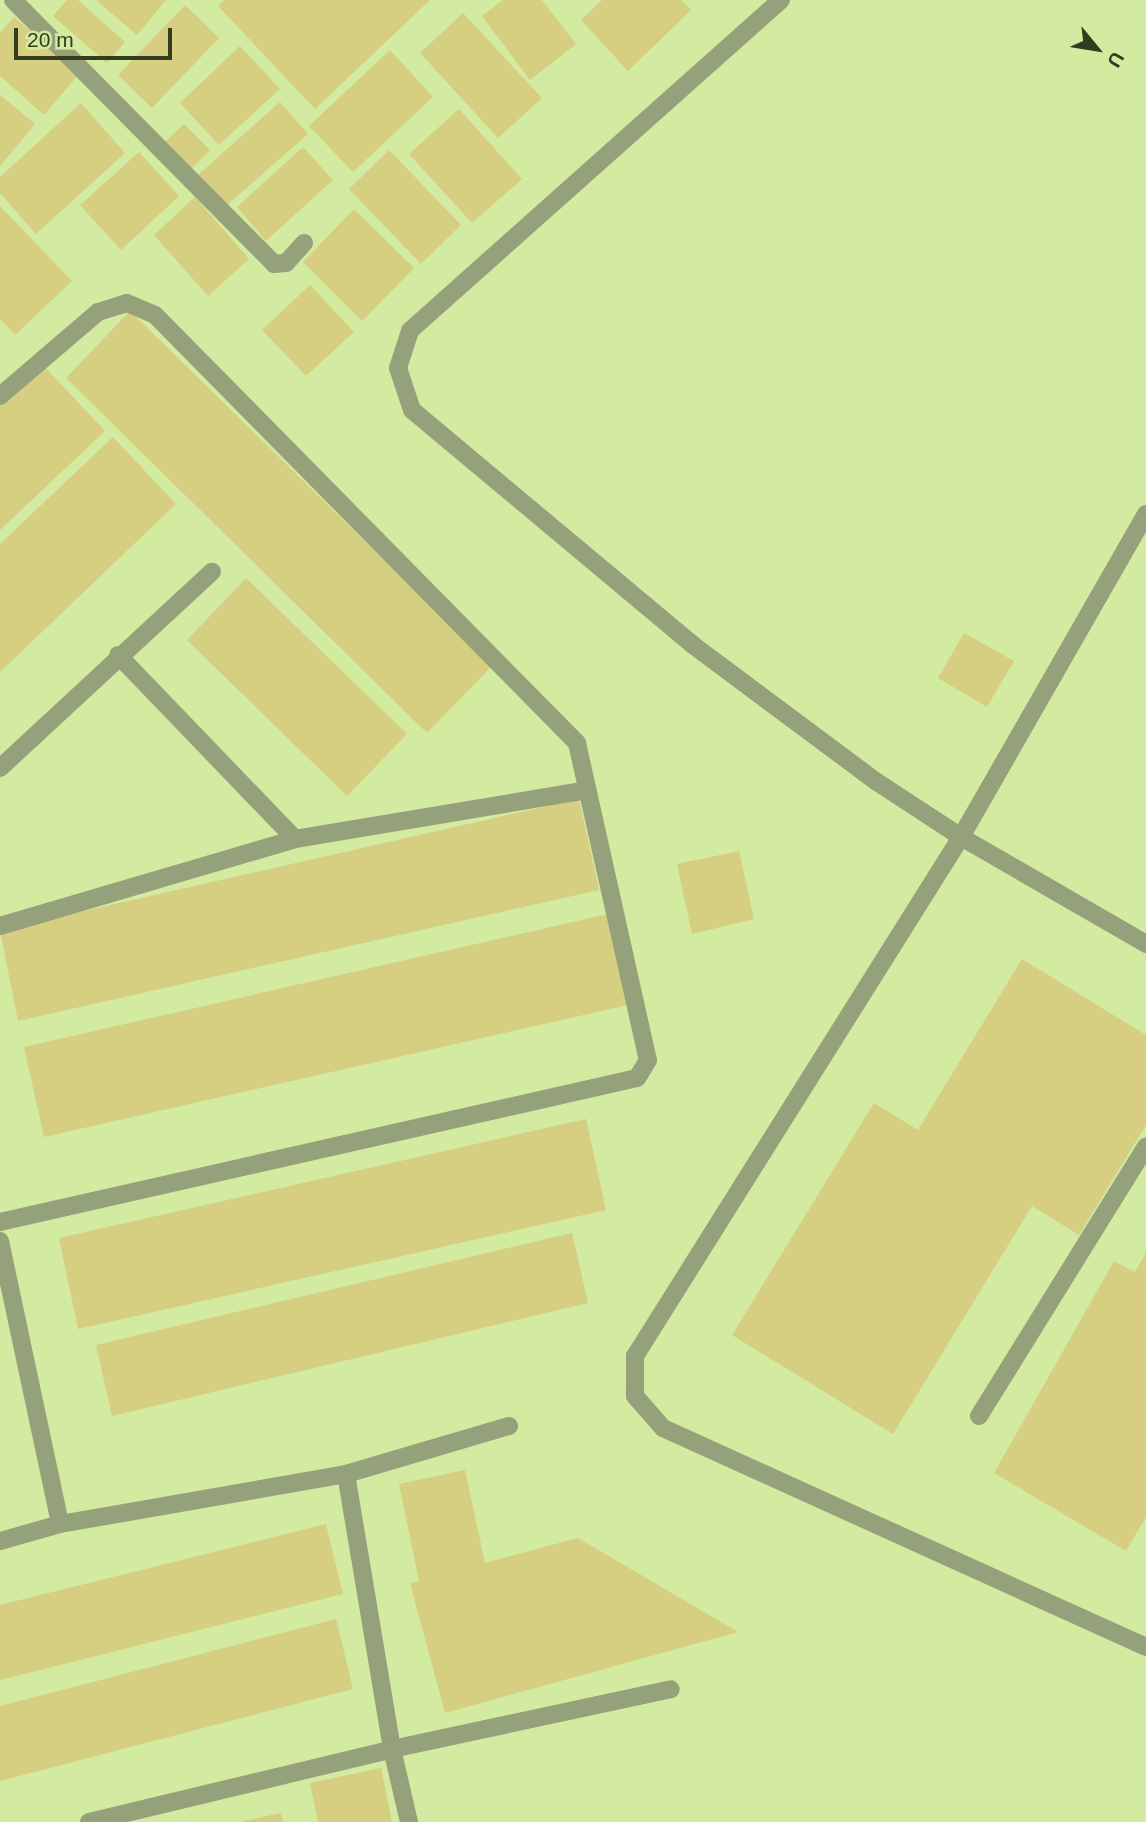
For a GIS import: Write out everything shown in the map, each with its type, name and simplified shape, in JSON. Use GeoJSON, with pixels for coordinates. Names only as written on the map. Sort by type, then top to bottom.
{"type":"FeatureCollection","features":[{"type":"Feature","properties":{"kind":"street"},"geometry":{"type":"LineString","coordinates":[[13,0],[274,264],[286,263],[304,243]]}},
{"type":"Feature","properties":{"kind":"street"},"geometry":{"type":"LineString","coordinates":[[781,0],[410,331],[398,368],[412,410],[672,628],[877,782],[961,837],[1146,944]]}},
{"type":"Feature","properties":{"kind":"street"},"geometry":{"type":"LineString","coordinates":[[0,396],[98,312],[127,303],[155,316],[577,743],[648,1060],[637,1078],[0,1222]]}},
{"type":"Feature","properties":{"kind":"street"},"geometry":{"type":"LineString","coordinates":[[1146,514],[961,837],[635,1356],[635,1396],[663,1427],[1146,1647]]}},
{"type":"Feature","properties":{"kind":"street"},"geometry":{"type":"LineString","coordinates":[[0,768],[118,655],[212,572]]}},
{"type":"Feature","properties":{"kind":"street"},"geometry":{"type":"LineString","coordinates":[[118,655],[295,839]]}},
{"type":"Feature","properties":{"kind":"street"},"geometry":{"type":"LineString","coordinates":[[0,926],[295,839],[587,790]]}},
{"type":"Feature","properties":{"kind":"street"},"geometry":{"type":"LineString","coordinates":[[979,1416],[1146,1147]]}},
{"type":"Feature","properties":{"kind":"street"},"geometry":{"type":"LineString","coordinates":[[0,1241],[60,1524]]}},
{"type":"Feature","properties":{"kind":"street"},"geometry":{"type":"LineString","coordinates":[[0,1541],[60,1524],[346,1474],[509,1426]]}},
{"type":"Feature","properties":{"kind":"street"},"geometry":{"type":"LineString","coordinates":[[346,1474],[392,1749],[409,1822]]}},
{"type":"Feature","properties":{"kind":"street"},"geometry":{"type":"LineString","coordinates":[[101,1820],[392,1749],[671,1689]]}},
{"type":"Feature","properties":{"kind":"building"},"geometry":{"type":"Polygon","coordinates":[[[67,0],[78,0],[125,42],[107,63],[53,16],[67,0]]]}},
{"type":"Feature","properties":{"kind":"building"},"geometry":{"type":"Polygon","coordinates":[[[96,0],[166,0],[137,35],[96,0]]]}},
{"type":"Feature","properties":{"kind":"building"},"geometry":{"type":"Polygon","coordinates":[[[224,0],[430,0],[315,109],[218,6],[224,0]]]}},
{"type":"Feature","properties":{"kind":"building"},"geometry":{"type":"Polygon","coordinates":[[[503,0],[542,0],[576,44],[530,80],[482,16],[503,0]]]}},
{"type":"Feature","properties":{"kind":"building"},"geometry":{"type":"Polygon","coordinates":[[[602,0],[681,0],[691,10],[628,71],[581,20],[602,0]]]}},
{"type":"Feature","properties":{"kind":"building"},"geometry":{"type":"Polygon","coordinates":[[[185,5],[219,38],[152,108],[118,75],[185,5]]]}},
{"type":"Feature","properties":{"kind":"building"},"geometry":{"type":"Polygon","coordinates":[[[463,13],[542,98],[498,138],[420,53],[463,13]]]}},
{"type":"Feature","properties":{"kind":"building"},"geometry":{"type":"Polygon","coordinates":[[[14,17],[79,74],[44,115],[0,76],[0,33],[14,17]]]}},
{"type":"Feature","properties":{"kind":"building"},"geometry":{"type":"Polygon","coordinates":[[[240,46],[280,89],[219,145],[180,103],[240,46]]]}},
{"type":"Feature","properties":{"kind":"building"},"geometry":{"type":"Polygon","coordinates":[[[390,50],[433,97],[353,172],[309,126],[390,50]]]}},
{"type":"Feature","properties":{"kind":"building"},"geometry":{"type":"Polygon","coordinates":[[[0,95],[35,124],[0,166],[0,95]]]}},
{"type":"Feature","properties":{"kind":"building"},"geometry":{"type":"Polygon","coordinates":[[[280,102],[308,134],[226,206],[198,175],[280,102]]]}},
{"type":"Feature","properties":{"kind":"building"},"geometry":{"type":"Polygon","coordinates":[[[81,103],[125,153],[36,234],[0,193],[0,177],[81,103]]]}},
{"type":"Feature","properties":{"kind":"building"},"geometry":{"type":"Polygon","coordinates":[[[459,109],[522,179],[472,223],[409,154],[459,109]]]}},
{"type":"Feature","properties":{"kind":"building"},"geometry":{"type":"Polygon","coordinates":[[[184,124],[210,150],[190,170],[164,143],[184,124]]]}},
{"type":"Feature","properties":{"kind":"building"},"geometry":{"type":"Polygon","coordinates":[[[303,147],[333,180],[266,241],[237,207],[303,147]]]}},
{"type":"Feature","properties":{"kind":"building"},"geometry":{"type":"Polygon","coordinates":[[[389,150],[461,225],[421,264],[349,189],[389,150]]]}},
{"type":"Feature","properties":{"kind":"building"},"geometry":{"type":"Polygon","coordinates":[[[139,152],[179,196],[121,250],[80,205],[139,152]]]}},
{"type":"Feature","properties":{"kind":"building"},"geometry":{"type":"Polygon","coordinates":[[[195,197],[249,259],[208,296],[154,235],[195,197]]]}},
{"type":"Feature","properties":{"kind":"building"},"geometry":{"type":"Polygon","coordinates":[[[0,206],[72,281],[15,335],[0,319],[0,206]]]}},
{"type":"Feature","properties":{"kind":"building"},"geometry":{"type":"Polygon","coordinates":[[[354,209],[414,268],[362,321],[303,262],[354,209]]]}},
{"type":"Feature","properties":{"kind":"building"},"geometry":{"type":"Polygon","coordinates":[[[310,285],[354,332],[306,376],[262,330],[310,285]]]}},
{"type":"Feature","properties":{"kind":"building"},"geometry":{"type":"Polygon","coordinates":[[[130,311],[492,666],[427,733],[66,378],[130,311]]]}},
{"type":"Feature","properties":{"kind":"building"},"geometry":{"type":"Polygon","coordinates":[[[41,363],[105,431],[0,530],[0,402],[41,363]]]}},
{"type":"Feature","properties":{"kind":"building"},"geometry":{"type":"Polygon","coordinates":[[[113,437],[176,504],[0,672],[0,544],[113,437]]]}},
{"type":"Feature","properties":{"kind":"building"},"geometry":{"type":"Polygon","coordinates":[[[246,578],[407,734],[347,796],[187,640],[246,578]]]}},
{"type":"Feature","properties":{"kind":"building"},"geometry":{"type":"Polygon","coordinates":[[[964,633],[1014,661],[987,707],[938,678],[964,633]]]}},
{"type":"Feature","properties":{"kind":"building"},"geometry":{"type":"Polygon","coordinates":[[[579,799],[599,890],[18,1021],[0,930],[579,799]]]}},
{"type":"Feature","properties":{"kind":"building"},"geometry":{"type":"Polygon","coordinates":[[[739,851],[754,919],[692,934],[677,864],[739,851]]]}},
{"type":"Feature","properties":{"kind":"building"},"geometry":{"type":"Polygon","coordinates":[[[608,914],[628,1005],[44,1137],[24,1047],[608,914]]]}},
{"type":"Feature","properties":{"kind":"building"},"geometry":{"type":"Polygon","coordinates":[[[1022,959],[1146,1035],[1146,1125],[1079,1235],[1032,1206],[893,1434],[732,1335],[874,1103],[918,1130],[1022,959]]]}},
{"type":"Feature","properties":{"kind":"building"},"geometry":{"type":"Polygon","coordinates":[[[586,1119],[606,1210],[78,1329],[59,1238],[586,1119]]]}},
{"type":"Feature","properties":{"kind":"building"},"geometry":{"type":"Polygon","coordinates":[[[572,1233],[588,1303],[112,1416],[96,1345],[572,1233]]]}},
{"type":"Feature","properties":{"kind":"building"},"geometry":{"type":"Polygon","coordinates":[[[1146,1253],[1146,1517],[1126,1551],[994,1473],[1114,1261],[1135,1272],[1146,1253]]]}},
{"type":"Feature","properties":{"kind":"building"},"geometry":{"type":"Polygon","coordinates":[[[465,1470],[485,1563],[578,1538],[738,1632],[445,1713],[410,1583],[419,1581],[399,1484],[465,1470]]]}},
{"type":"Feature","properties":{"kind":"building"},"geometry":{"type":"Polygon","coordinates":[[[326,1524],[343,1594],[0,1680],[0,1605],[326,1524]]]}},
{"type":"Feature","properties":{"kind":"building"},"geometry":{"type":"Polygon","coordinates":[[[336,1619],[353,1689],[0,1781],[0,1706],[336,1619]]]}},
{"type":"Feature","properties":{"kind":"building"},"geometry":{"type":"Polygon","coordinates":[[[381,1768],[392,1822],[318,1822],[310,1783],[381,1768]]]}},
{"type":"Feature","properties":{"kind":"building"},"geometry":{"type":"Polygon","coordinates":[[[281,1813],[283,1822],[244,1822],[244,1821],[281,1813]]]}}]}
